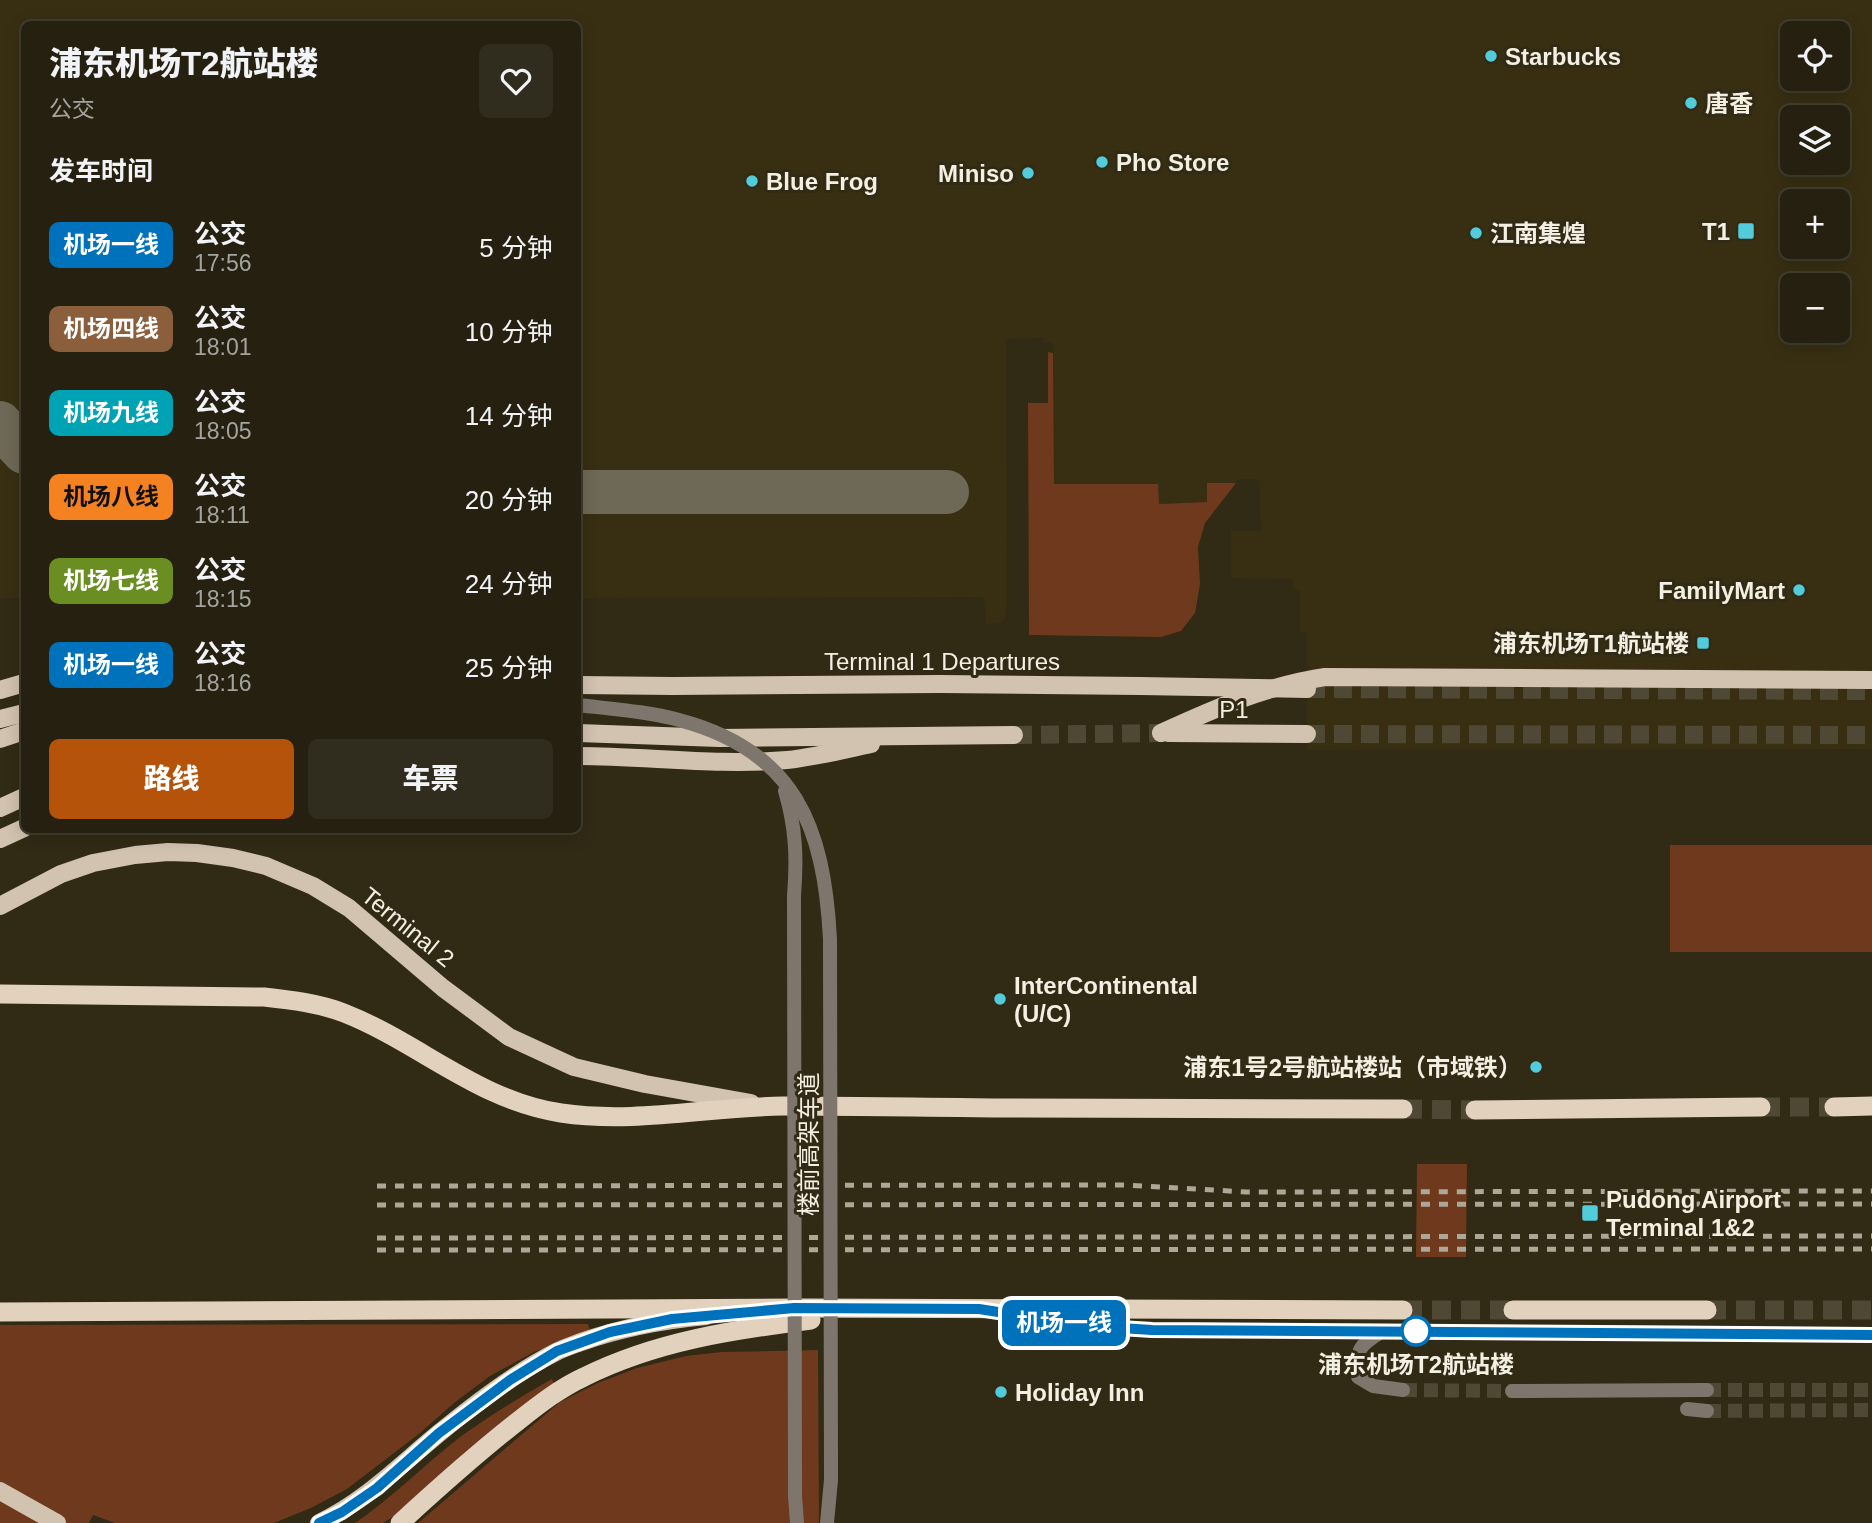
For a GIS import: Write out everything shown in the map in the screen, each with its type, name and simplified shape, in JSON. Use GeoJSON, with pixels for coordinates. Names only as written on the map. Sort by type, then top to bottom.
{"type":"FeatureCollection","features":[{"type":"Feature","properties":{"kind":"highway"},"geometry":{"type":"LineString","coordinates":[[0,994],[264,998],[298,1001],[343,1012],[499,1095],[561,1113],[606,1117],[779,1106],[1403,1110]]}},
{"type":"Feature","properties":{"kind":"highway"},"geometry":{"type":"LineString","coordinates":[[1834,1107],[1872,1106]]}},
{"type":"Feature","properties":{"kind":"highway"},"geometry":{"type":"LineString","coordinates":[[1475,1110],[1761,1108]]}},
{"type":"Feature","properties":{"kind":"highway"},"geometry":{"type":"LineString","coordinates":[[0,1312],[794,1308],[1403,1310]]}},
{"type":"Feature","properties":{"kind":"highway"},"geometry":{"type":"LineString","coordinates":[[400,1523],[475,1455],[540,1404],[563,1388],[602,1368],[691,1338],[734,1330],[909,1309]]}},
{"type":"Feature","properties":{"kind":"highway"},"geometry":{"type":"LineString","coordinates":[[1513,1310],[1707,1310]]}},
{"type":"Feature","properties":{"kind":"main road","name":"P1"},"geometry":{"type":"LineString","coordinates":[[1307,734],[1161,733],[1233,700],[1298,681],[1325,677],[1872,680]]}},
{"type":"Feature","properties":{"kind":"main road"},"geometry":{"type":"LineString","coordinates":[[0,690],[21,684]]}},
{"type":"Feature","properties":{"kind":"main road","name":"Terminal 1 Departures"},"geometry":{"type":"LineString","coordinates":[[581,685],[953,684],[1307,689]]}},
{"type":"Feature","properties":{"kind":"main road"},"geometry":{"type":"LineString","coordinates":[[0,719],[21,714]]}},
{"type":"Feature","properties":{"kind":"main road"},"geometry":{"type":"LineString","coordinates":[[0,739],[21,732]]}},
{"type":"Feature","properties":{"kind":"main road"},"geometry":{"type":"LineString","coordinates":[[581,733],[719,738],[1014,735]]}},
{"type":"Feature","properties":{"kind":"main road"},"geometry":{"type":"LineString","coordinates":[[581,756],[697,761],[786,760],[830,754],[905,737]]}},
{"type":"Feature","properties":{"kind":"main road"},"geometry":{"type":"LineString","coordinates":[[625,756],[665,751],[719,738]]}},
{"type":"Feature","properties":{"kind":"main road"},"geometry":{"type":"LineString","coordinates":[[0,808],[21,798]]}},
{"type":"Feature","properties":{"kind":"main road"},"geometry":{"type":"LineString","coordinates":[[0,839],[21,829]]}},
{"type":"Feature","properties":{"kind":"main road","name":"Terminal 2"},"geometry":{"type":"LineString","coordinates":[[0,906],[61,874],[93,863],[135,855],[197,853],[266,866],[313,887],[349,908],[443,988],[509,1037],[574,1067],[694,1093],[779,1106]]}},
{"type":"Feature","properties":{"kind":"main road"},"geometry":{"type":"LineString","coordinates":[[319,1523],[342,1512],[377,1488],[439,1433],[510,1380],[557,1351],[610,1332],[672,1319],[794,1308]]}},
{"type":"Feature","properties":{"kind":"main road"},"geometry":{"type":"LineString","coordinates":[[0,1491],[57,1523]]}},
{"type":"Feature","properties":{"kind":"street","name":"楼前高架车道"},"geometry":{"type":"LineString","coordinates":[[581,705],[676,719],[744,746],[780,775],[801,806],[819,853],[828,905],[830,939],[831,1480],[827,1523]]}},
{"type":"Feature","properties":{"kind":"street","name":"楼前高架车道"},"geometry":{"type":"LineString","coordinates":[[780,775],[791,811],[796,850],[794,938],[797,1523]]}},
{"type":"Feature","properties":{"kind":"street"},"geometry":{"type":"LineString","coordinates":[[979,1309],[1088,1326],[1126,1329],[1403,1331]]}},
{"type":"Feature","properties":{"kind":"street"},"geometry":{"type":"LineString","coordinates":[[1381,1331],[1364,1343],[1357,1358],[1358,1377],[1373,1386],[1403,1390]]}},
{"type":"Feature","properties":{"kind":"street"},"geometry":{"type":"LineString","coordinates":[[1513,1332],[1707,1333]]}},
{"type":"Feature","properties":{"kind":"street"},"geometry":{"type":"LineString","coordinates":[[1513,1391],[1707,1390]]}},
{"type":"Feature","properties":{"kind":"street"},"geometry":{"type":"LineString","coordinates":[[1687,1409],[1707,1411]]}},
{"type":"Feature","properties":{"kind":"shaded area"},"geometry":{"type":"Polygon","coordinates":[[[0,0],[1872,0],[1872,749],[1307,750],[1307,632],[1300,632],[1300,589],[1294,589],[1293,579],[1231,578],[1231,531],[1261,531],[1259,479],[1237,479],[1236,483],[1207,483],[1207,502],[1158,504],[1158,484],[1054,484],[1053,342],[1043,342],[1043,338],[1006,339],[1007,607],[1002,622],[986,625],[984,597],[581,598],[581,21],[21,21],[21,598],[0,598],[0,0]]]}},
{"type":"Feature","properties":{"kind":"shaded area"},"geometry":{"type":"Polygon","coordinates":[[[1048,352],[1053,353],[1054,484],[1158,484],[1159,504],[1207,502],[1207,483],[1236,483],[1205,523],[1198,547],[1200,584],[1195,613],[1181,631],[1161,637],[1029,635],[1028,403],[1048,403],[1048,352]]]}},
{"type":"Feature","properties":{"kind":"shaded area"},"geometry":{"type":"Polygon","coordinates":[[[1670,845],[1872,845],[1872,952],[1670,952],[1670,845]]]}},
{"type":"Feature","properties":{"kind":"shaded area"},"geometry":{"type":"Polygon","coordinates":[[[1417,1164],[1467,1164],[1466,1257],[1416,1257],[1417,1164]]]}},
{"type":"Feature","properties":{"kind":"shaded area"},"geometry":{"type":"Polygon","coordinates":[[[588,1324],[590,1331],[534,1352],[490,1376],[347,1489],[274,1523],[115,1523],[93,1515],[89,1523],[0,1523],[0,1325],[588,1324]]]}},
{"type":"Feature","properties":{"kind":"shaded area"},"geometry":{"type":"Polygon","coordinates":[[[818,1350],[819,1523],[418,1523],[560,1402],[598,1383],[637,1368],[686,1356],[722,1352],[818,1350]]]}},
{"type":"Feature","properties":{"kind":"shaded area"},"geometry":{"type":"Polygon","coordinates":[[[552,1379],[554,1384],[471,1447],[394,1516],[383,1523],[355,1523],[460,1437],[552,1379]]]}},
{"type":"Feature","properties":{"kind":"taxiway"},"geometry":{"type":"LineString","coordinates":[[0,423],[21,449]]}},
{"type":"Feature","properties":{"kind":"taxiway"},"geometry":{"type":"LineString","coordinates":[[581,492],[947,492]]}},
{"type":"Feature","properties":{"kind":"tunnel"},"geometry":{"type":"LineString","coordinates":[[1307,689],[1872,691]]}},
{"type":"Feature","properties":{"kind":"tunnel"},"geometry":{"type":"LineString","coordinates":[[1014,735],[1161,733]]}},
{"type":"Feature","properties":{"kind":"tunnel"},"geometry":{"type":"LineString","coordinates":[[1307,734],[1872,735]]}},
{"type":"Feature","properties":{"kind":"tunnel"},"geometry":{"type":"LineString","coordinates":[[1761,1107],[1834,1107]]}},
{"type":"Feature","properties":{"kind":"tunnel"},"geometry":{"type":"LineString","coordinates":[[1403,1109],[1475,1110]]}},
{"type":"Feature","properties":{"kind":"tunnel"},"geometry":{"type":"LineString","coordinates":[[1403,1310],[1513,1310]]}},
{"type":"Feature","properties":{"kind":"tunnel"},"geometry":{"type":"LineString","coordinates":[[1707,1310],[1872,1310]]}},
{"type":"Feature","properties":{"kind":"tunnel"},"geometry":{"type":"LineString","coordinates":[[1403,1331],[1513,1332]]}},
{"type":"Feature","properties":{"kind":"tunnel"},"geometry":{"type":"LineString","coordinates":[[1708,1333],[1872,1335]]}},
{"type":"Feature","properties":{"kind":"tunnel"},"geometry":{"type":"LineString","coordinates":[[1403,1390],[1512,1391]]}},
{"type":"Feature","properties":{"kind":"tunnel"},"geometry":{"type":"LineString","coordinates":[[1707,1390],[1872,1390]]}},
{"type":"Feature","properties":{"kind":"tunnel"},"geometry":{"type":"LineString","coordinates":[[1707,1411],[1872,1410]]}},
{"type":"Feature","properties":{"kind":"railway"},"geometry":{"type":"LineString","coordinates":[[377,1186],[1125,1185],[1247,1192],[1872,1191]]}},
{"type":"Feature","properties":{"kind":"railway"},"geometry":{"type":"LineString","coordinates":[[377,1205],[1872,1204]]}},
{"type":"Feature","properties":{"kind":"railway"},"geometry":{"type":"LineString","coordinates":[[377,1238],[1872,1236]]}},
{"type":"Feature","properties":{"kind":"railway"},"geometry":{"type":"LineString","coordinates":[[377,1250],[1872,1249]]}},
{"type":"Feature","properties":{"kind":"bus line","name":"机场一线"},"geometry":{"type":"LineString","coordinates":[[319,1523],[342,1512],[377,1488],[439,1433],[510,1380],[557,1351],[610,1332],[672,1319],[794,1308],[979,1309],[1088,1326],[1152,1330],[1872,1335]]}},
{"type":"Feature","properties":{"kind":"place","name":"Starbucks"},"geometry":{"type":"Point","coordinates":[1491,56]}},
{"type":"Feature","properties":{"kind":"place","name":"唐香"},"geometry":{"type":"Point","coordinates":[1691,103]}},
{"type":"Feature","properties":{"kind":"place","name":"Pho Store"},"geometry":{"type":"Point","coordinates":[1102,162]}},
{"type":"Feature","properties":{"kind":"place","name":"Miniso"},"geometry":{"type":"Point","coordinates":[1028,173]}},
{"type":"Feature","properties":{"kind":"place","name":"Blue Frog"},"geometry":{"type":"Point","coordinates":[752,181]}},
{"type":"Feature","properties":{"kind":"place","name":"T1"},"geometry":{"type":"Point","coordinates":[1746,231]}},
{"type":"Feature","properties":{"kind":"place","name":"江南集煌"},"geometry":{"type":"Point","coordinates":[1476,233]}},
{"type":"Feature","properties":{"kind":"place","name":"FamilyMart"},"geometry":{"type":"Point","coordinates":[1799,590]}},
{"type":"Feature","properties":{"kind":"place","name":"浦东机场T1航站楼"},"geometry":{"type":"Point","coordinates":[1703,643]}},
{"type":"Feature","properties":{"kind":"place","name":"InterContinental (U/C)"},"geometry":{"type":"Point","coordinates":[1000,999]}},
{"type":"Feature","properties":{"kind":"place","name":"浦东1号2号航站楼站（市域铁）"},"geometry":{"type":"Point","coordinates":[1536,1067]}},
{"type":"Feature","properties":{"kind":"place","name":"Pudong Airport Terminal 1&2"},"geometry":{"type":"Point","coordinates":[1590,1213]}},
{"type":"Feature","properties":{"kind":"place","name":"浦东机场T2航站楼"},"geometry":{"type":"Point","coordinates":[1416,1331]}},
{"type":"Feature","properties":{"kind":"place","name":"Holiday Inn"},"geometry":{"type":"Point","coordinates":[1001,1392]}}]}
